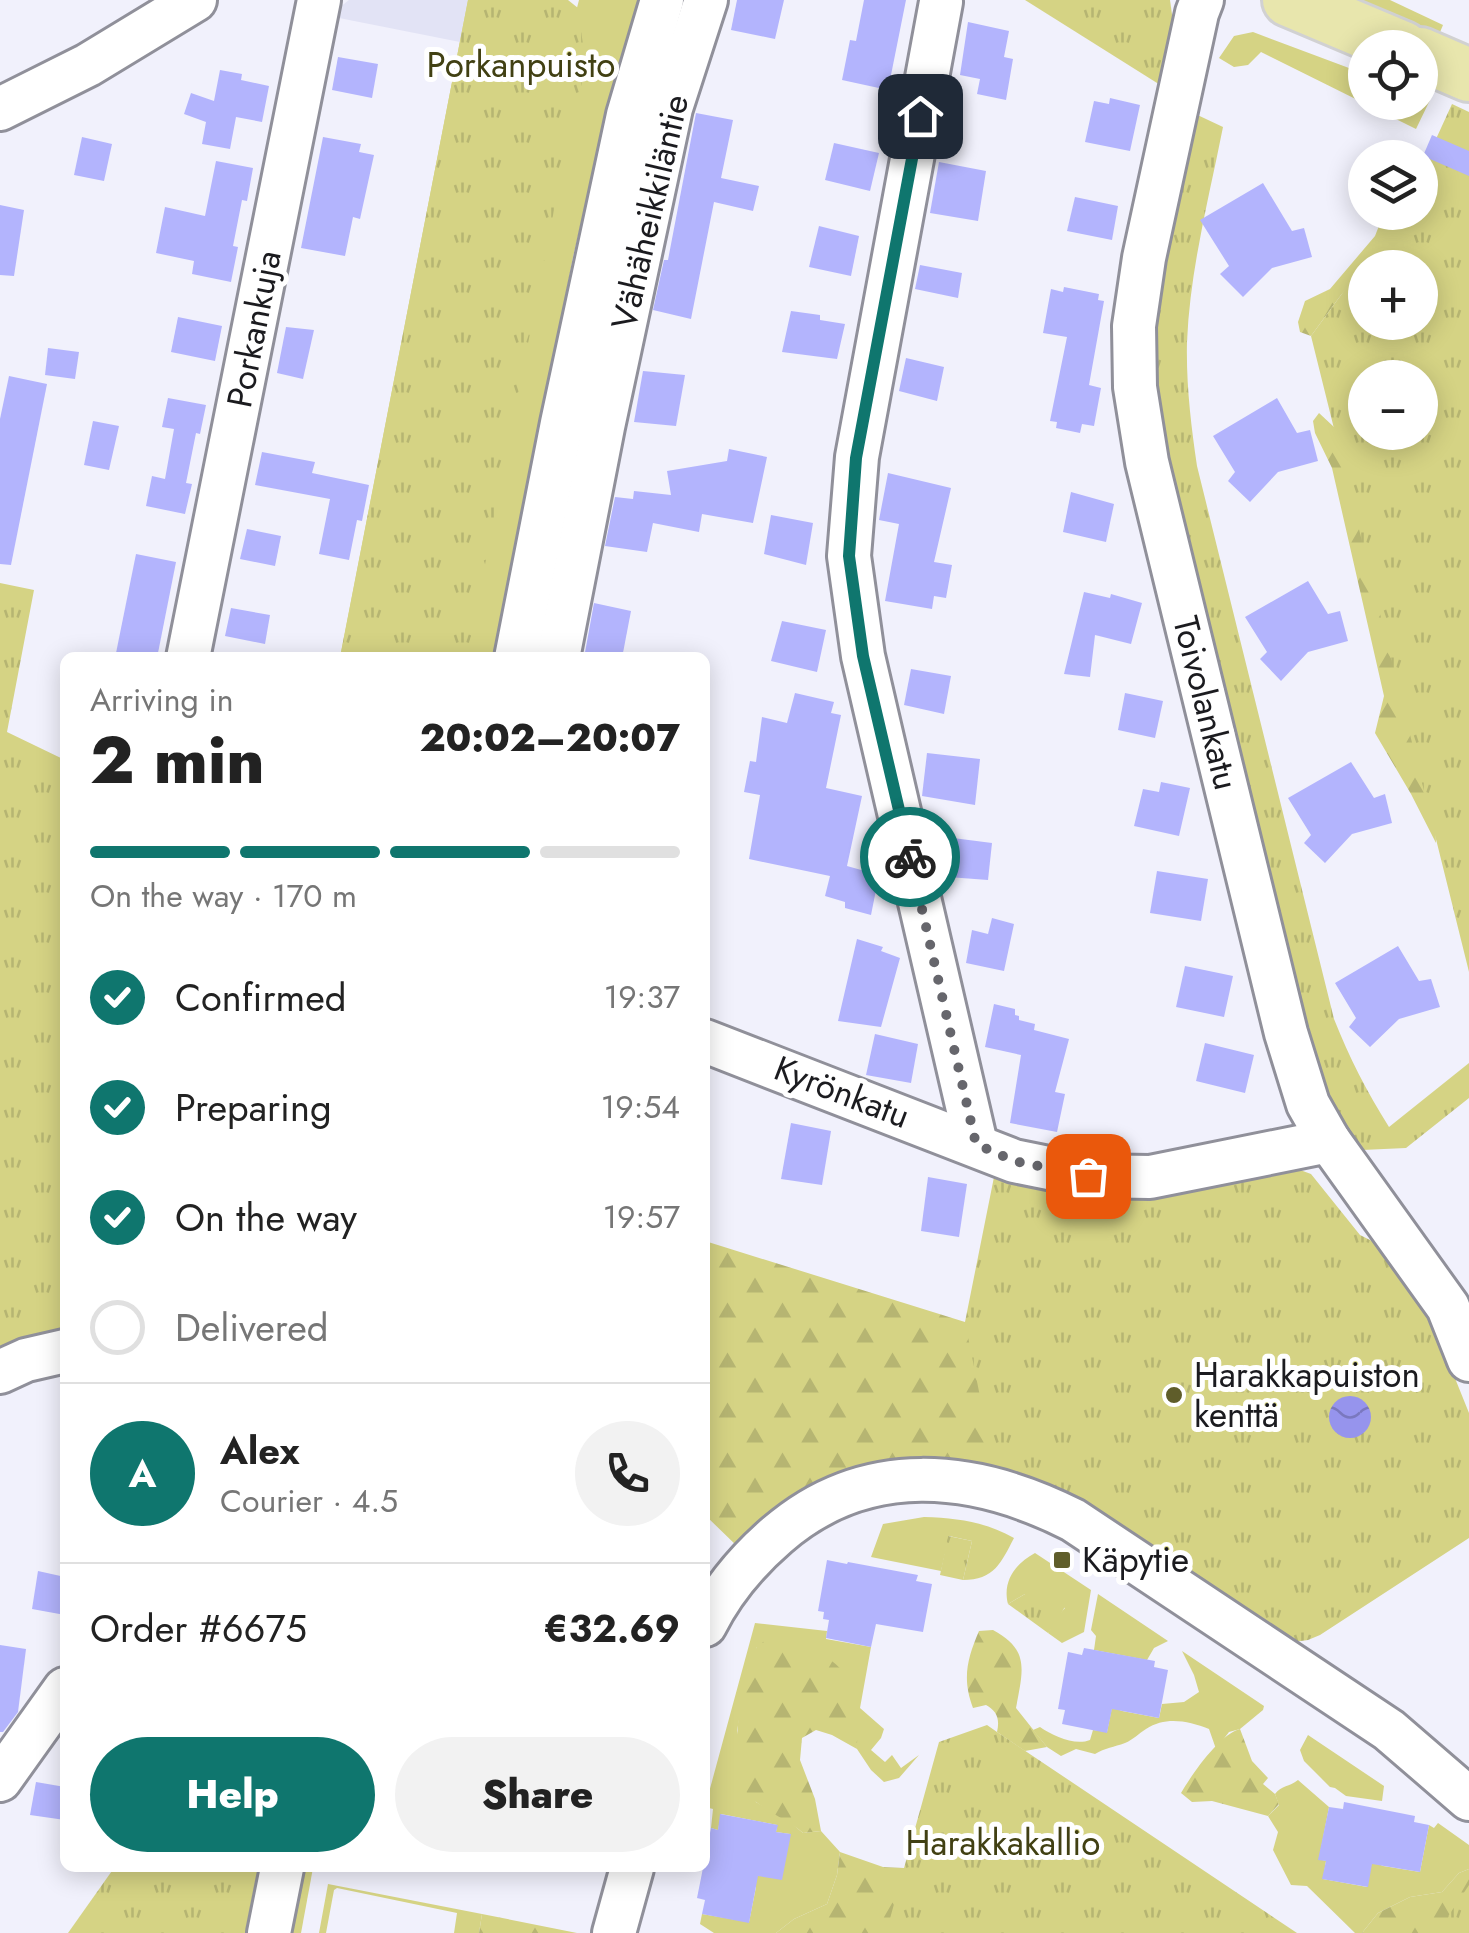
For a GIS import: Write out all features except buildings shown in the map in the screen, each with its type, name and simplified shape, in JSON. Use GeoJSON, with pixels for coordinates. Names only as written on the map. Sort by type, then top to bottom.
{"type":"FeatureCollection","features":[{"type":"Feature","properties":{"kind":"main road"},"geometry":{"type":"LineString","coordinates":[[1290,0],[1361,30]]}},
{"type":"Feature","properties":{"kind":"main road"},"geometry":{"type":"LineString","coordinates":[[1438,62],[1469,75]]}},
{"type":"Feature","properties":{"kind":"street"},"geometry":{"type":"LineString","coordinates":[[0,109],[88,66],[196,0]]}},
{"type":"Feature","properties":{"kind":"street","name":"Porkankuja"},"geometry":{"type":"LineString","coordinates":[[189,652],[319,0]]}},
{"type":"Feature","properties":{"kind":"street","name":"Vähäheikkiläntie"},"geometry":{"type":"LineString","coordinates":[[559,652],[583,425],[628,115],[662,0]]}},
{"type":"Feature","properties":{"kind":"street","name":"Vähäheikkiläntie"},"geometry":{"type":"LineString","coordinates":[[518,652],[706,0]]}},
{"type":"Feature","properties":{"kind":"street","name":"Toivolankatu"},"geometry":{"type":"LineString","coordinates":[[1202,0],[1144,258],[1134,326],[1135,387],[1146,462],[1286,1033],[1308,1104],[1329,1141],[1448,1307],[1469,1360]]}},
{"type":"Feature","properties":{"kind":"street"},"geometry":{"type":"LineString","coordinates":[[941,2],[856,458],[849,556],[863,656],[976,1144]]}},
{"type":"Feature","properties":{"kind":"street","name":"Kyrönkatu"},"geometry":{"type":"LineString","coordinates":[[710,1043],[1014,1161],[1088,1176],[1150,1177],[1329,1141]]}},
{"type":"Feature","properties":{"kind":"street"},"geometry":{"type":"LineString","coordinates":[[0,1372],[26,1360],[60,1352]]}},
{"type":"Feature","properties":{"kind":"street"},"geometry":{"type":"LineString","coordinates":[[710,1618],[761,1549],[830,1499],[888,1481],[916,1478],[984,1486],[1031,1500],[1073,1520],[1389,1730],[1469,1799]]}},
{"type":"Feature","properties":{"kind":"street"},"geometry":{"type":"LineString","coordinates":[[0,1780],[60,1696]]}},
{"type":"Feature","properties":{"kind":"street"},"geometry":{"type":"LineString","coordinates":[[269,1933],[281,1872]]}},
{"type":"Feature","properties":{"kind":"street"},"geometry":{"type":"LineString","coordinates":[[614,1933],[631,1872]]}},
{"type":"Feature","properties":{"kind":"shaded area"},"geometry":{"type":"Polygon","coordinates":[[[349,0],[468,0],[460,42],[329,16],[349,0]]]}},
{"type":"Feature","properties":{"kind":"green space","name":"Porkanpuisto"},"geometry":{"type":"Polygon","coordinates":[[[468,0],[557,85],[579,0],[640,0],[610,100],[573,257],[496,652],[341,652],[468,0]]]}},
{"type":"Feature","properties":{"kind":"green space","name":"Porkanpuisto"},"geometry":{"type":"Polygon","coordinates":[[[468,0],[568,0],[578,8],[586,67],[569,133],[468,652],[341,652],[468,0]]]}},
{"type":"Feature","properties":{"kind":"green space"},"geometry":{"type":"Polygon","coordinates":[[[1025,0],[1170,0],[1174,29],[1165,88],[1025,0]]]}},
{"type":"Feature","properties":{"kind":"green space"},"geometry":{"type":"Polygon","coordinates":[[[1354,0],[1390,0],[1443,25],[1438,37],[1438,30],[1422,30],[1354,0]]]}},
{"type":"Feature","properties":{"kind":"green space"},"geometry":{"type":"Polygon","coordinates":[[[1253,32],[1348,68],[1348,95],[1261,52],[1248,65],[1234,67],[1219,58],[1234,36],[1253,32]]]}},
{"type":"Feature","properties":{"kind":"green space"},"geometry":{"type":"Polygon","coordinates":[[[1452,104],[1469,112],[1469,972],[1311,336],[1348,285],[1348,340],[1438,340],[1438,250],[1374,250],[1389,230],[1438,230],[1436,140],[1452,104]]]}},
{"type":"Feature","properties":{"kind":"green space"},"geometry":{"type":"Polygon","coordinates":[[[1189,111],[1223,127],[1189,315],[1187,373],[1197,466],[1334,1019],[1389,1127],[1469,1063],[1469,1098],[1406,1148],[1362,1150],[1316,1072],[1169,505],[1151,343],[1189,111]]]}},
{"type":"Feature","properties":{"kind":"green space"},"geometry":{"type":"Polygon","coordinates":[[[1398,120],[1420,120],[1416,129],[1398,120]]]}},
{"type":"Feature","properties":{"kind":"green space"},"geometry":{"type":"Polygon","coordinates":[[[1438,163],[1469,176],[1438,203],[1438,163]]]}},
{"type":"Feature","properties":{"kind":"green space"},"geometry":{"type":"Polygon","coordinates":[[[1377,230],[1408,230],[1385,250],[1363,250],[1377,230]]]}},
{"type":"Feature","properties":{"kind":"green space"},"geometry":{"type":"Polygon","coordinates":[[[1348,268],[1348,287],[1311,336],[1300,332],[1298,322],[1305,301],[1330,289],[1348,268]]]}},
{"type":"Feature","properties":{"kind":"green space"},"geometry":{"type":"Polygon","coordinates":[[[1319,413],[1334,427],[1348,429],[1348,450],[1421,450],[1436,843],[1375,733],[1384,696],[1332,468],[1313,421],[1319,413]]]}},
{"type":"Feature","properties":{"kind":"green space"},"geometry":{"type":"Polygon","coordinates":[[[0,583],[34,590],[7,732],[60,758],[60,1338],[0,1358],[0,583]]]}},
{"type":"Feature","properties":{"kind":"green space"},"geometry":{"type":"Polygon","coordinates":[[[996,1167],[1292,1167],[1311,1174],[1360,1235],[1382,1246],[1436,1331],[1469,1413],[1469,1538],[1320,1635],[1294,1642],[1034,1481],[994,1466],[965,1322],[996,1167]]]}},
{"type":"Feature","properties":{"kind":"green space"},"geometry":{"type":"Polygon","coordinates":[[[710,1243],[965,1322],[986,1316],[1034,1481],[995,1466],[906,1463],[739,1548],[710,1520],[710,1243]]]}},
{"type":"Feature","properties":{"kind":"green space"},"geometry":{"type":"Polygon","coordinates":[[[924,1517],[971,1522],[1014,1538],[995,1568],[974,1579],[963,1580],[972,1541],[949,1536],[941,1571],[871,1557],[883,1524],[924,1517]]]}},
{"type":"Feature","properties":{"kind":"green space"},"geometry":{"type":"Polygon","coordinates":[[[948,1536],[972,1541],[963,1580],[940,1575],[948,1536]]]}},
{"type":"Feature","properties":{"kind":"green space"},"geometry":{"type":"Polygon","coordinates":[[[1035,1553],[1091,1590],[1084,1632],[1062,1643],[1048,1633],[1065,1608],[1025,1594],[1008,1604],[1007,1588],[1012,1574],[1035,1553]]]}},
{"type":"Feature","properties":{"kind":"green space"},"geometry":{"type":"Polygon","coordinates":[[[1048,1590],[1066,1603],[1048,1633],[1008,1604],[1025,1594],[1048,1590]]]}},
{"type":"Feature","properties":{"kind":"green space"},"geometry":{"type":"Polygon","coordinates":[[[1098,1594],[1168,1641],[1154,1648],[1147,1660],[1094,1650],[1096,1636],[1091,1630],[1098,1594]]]}},
{"type":"Feature","properties":{"kind":"green space"},"geometry":{"type":"Polygon","coordinates":[[[755,1623],[827,1631],[826,1639],[871,1647],[860,1708],[884,1729],[871,1750],[885,1762],[892,1755],[901,1768],[919,1755],[899,1778],[884,1782],[857,1749],[855,1693],[757,1647],[748,1669],[737,1731],[756,1802],[803,1833],[821,1831],[840,1852],[827,1904],[794,1919],[776,1933],[714,1933],[700,1924],[702,1914],[749,1922],[755,1875],[790,1834],[776,1832],[777,1825],[721,1814],[718,1830],[711,1828],[710,1789],[755,1623]]]}},
{"type":"Feature","properties":{"kind":"green space"},"geometry":{"type":"Polygon","coordinates":[[[993,1630],[1018,1653],[1022,1672],[1016,1708],[1047,1747],[1025,1751],[997,1732],[997,1716],[990,1707],[973,1708],[967,1678],[969,1660],[979,1631],[993,1630]]]}},
{"type":"Feature","properties":{"kind":"green space"},"geometry":{"type":"Polygon","coordinates":[[[770,1637],[796,1643],[831,1660],[849,1679],[857,1698],[857,1749],[816,1730],[802,1738],[800,1760],[815,1799],[821,1831],[803,1833],[761,1806],[742,1785],[737,1736],[742,1693],[751,1658],[770,1637]]]}},
{"type":"Feature","properties":{"kind":"green space"},"geometry":{"type":"Polygon","coordinates":[[[1182,1651],[1264,1706],[1240,1729],[1229,1732],[1216,1749],[1209,1729],[1177,1721],[1161,1722],[1128,1742],[1095,1754],[1076,1749],[1061,1756],[1033,1730],[1040,1727],[1064,1739],[1084,1742],[1090,1740],[1093,1730],[1107,1732],[1112,1707],[1159,1718],[1162,1704],[1184,1702],[1199,1692],[1182,1651]]]}},
{"type":"Feature","properties":{"kind":"green space","name":"Harakkakallio"},"geometry":{"type":"Polygon","coordinates":[[[987,1725],[1297,1933],[886,1933],[939,1742],[987,1725]]]}},
{"type":"Feature","properties":{"kind":"green space"},"geometry":{"type":"Polygon","coordinates":[[[1240,1729],[1252,1761],[1268,1778],[1263,1784],[1275,1794],[1279,1804],[1268,1816],[1212,1801],[1192,1802],[1181,1793],[1215,1746],[1240,1729]]]}},
{"type":"Feature","properties":{"kind":"green space"},"geometry":{"type":"Polygon","coordinates":[[[1308,1735],[1384,1786],[1382,1801],[1346,1796],[1330,1787],[1304,1761],[1300,1750],[1308,1735]]]}},
{"type":"Feature","properties":{"kind":"green space"},"geometry":{"type":"Polygon","coordinates":[[[1298,1780],[1329,1807],[1319,1859],[1326,1861],[1323,1879],[1367,1887],[1372,1861],[1420,1872],[1429,1825],[1434,1828],[1438,1823],[1469,1845],[1469,1869],[1459,1873],[1442,1892],[1410,1897],[1378,1913],[1362,1933],[1355,1933],[1307,1886],[1291,1885],[1273,1850],[1278,1832],[1268,1816],[1279,1805],[1275,1794],[1298,1780]]]}},
{"type":"Feature","properties":{"kind":"green space"},"geometry":{"type":"Polygon","coordinates":[[[840,1852],[883,1867],[904,1868],[914,1886],[1125,1933],[776,1933],[794,1919],[827,1904],[840,1852]]]}},
{"type":"Feature","properties":{"kind":"green space"},"geometry":{"type":"Polygon","coordinates":[[[1469,1869],[1469,1933],[1362,1933],[1378,1913],[1410,1897],[1442,1892],[1459,1873],[1469,1869]]]}},
{"type":"Feature","properties":{"kind":"green space"},"geometry":{"type":"Polygon","coordinates":[[[111,1872],[248,1872],[237,1933],[68,1933],[111,1872]]]}},
{"type":"Feature","properties":{"kind":"green space"},"geometry":{"type":"Polygon","coordinates":[[[236,1872],[260,1872],[248,1933],[228,1933],[236,1872]]]}},
{"type":"Feature","properties":{"kind":"green space"},"geometry":{"type":"Polygon","coordinates":[[[297,1872],[312,1872],[301,1933],[284,1933],[297,1872]]]}},
{"type":"Feature","properties":{"kind":"green space"},"geometry":{"type":"Polygon","coordinates":[[[328,1884],[482,1914],[479,1933],[454,1933],[457,1913],[337,1888],[326,1933],[319,1933],[328,1884]]]}},
{"type":"Feature","properties":{"kind":"green space"},"geometry":{"type":"Polygon","coordinates":[[[1469,1885],[1469,1933],[1437,1933],[1469,1885]]]}},
{"type":"Feature","properties":{"kind":"green space"},"geometry":{"type":"Polygon","coordinates":[[[482,1914],[577,1933],[479,1933],[482,1914]]]}},
{"type":"Feature","properties":{"kind":"water"},"geometry":{"type":"Polygon","coordinates":[[[1350,1396],[1365,1402],[1371,1417],[1365,1432],[1350,1438],[1335,1432],[1329,1417],[1335,1402],[1350,1396]]]}},
{"type":"Feature","properties":{"kind":"way so far"},"geometry":{"type":"LineString","coordinates":[[910,857],[976,1144],[1014,1161],[1088,1176]]}},
{"type":"Feature","properties":{"kind":"place","name":"Harakkapuiston kenttä"},"geometry":{"type":"Point","coordinates":[1174,1395]}},
{"type":"Feature","properties":{"kind":"place","name":"Käpytie"},"geometry":{"type":"Point","coordinates":[1062,1560]}},
{"type":"Feature","properties":{"kind":"route"},"geometry":{"type":"LineString","coordinates":[[910,857],[863,656],[849,556],[856,458],[920,116]]}}]}
